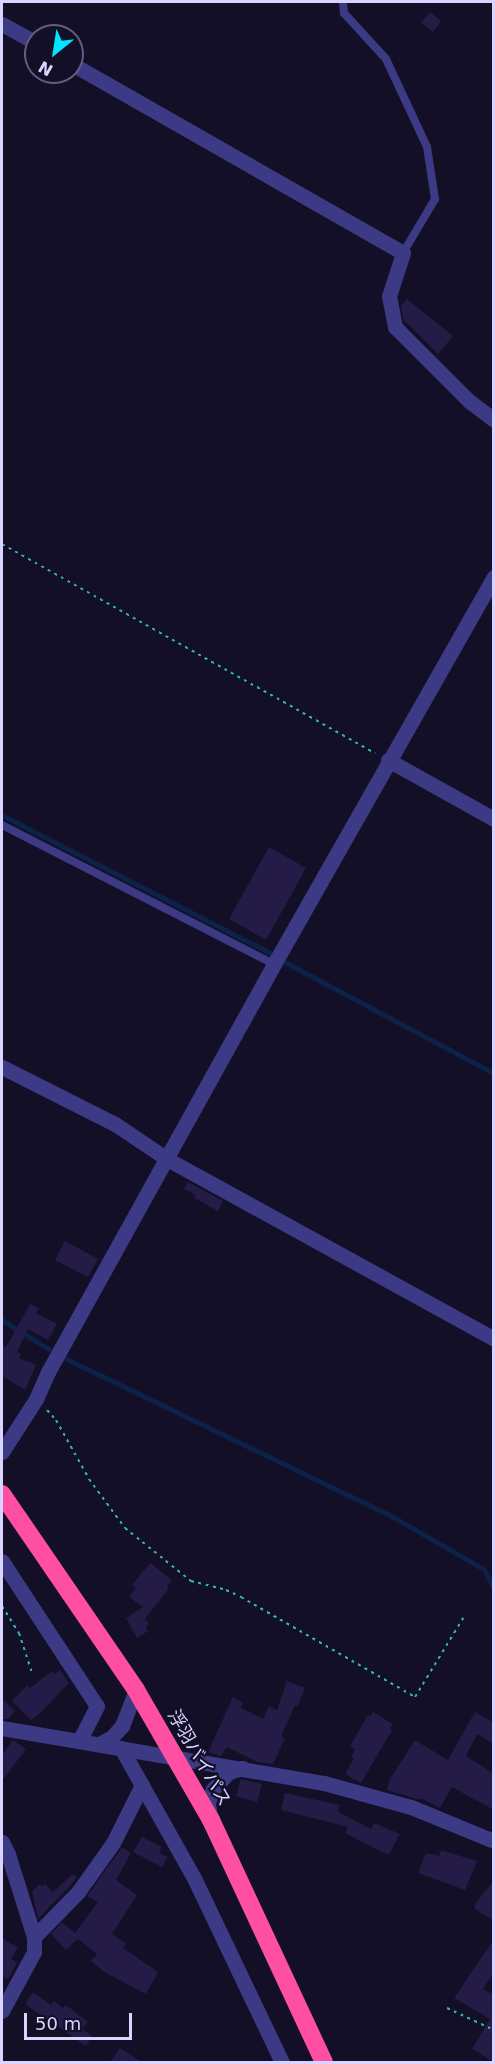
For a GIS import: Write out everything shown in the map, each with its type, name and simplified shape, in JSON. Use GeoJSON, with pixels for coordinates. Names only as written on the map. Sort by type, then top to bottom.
{"type":"FeatureCollection","features":[{"type":"Feature","properties":{"kind":"highway","name":"浮羽バイパス"},"geometry":{"type":"LineString","coordinates":[[2,1494],[136,1690],[211,1820],[324,2062]]}},
{"type":"Feature","properties":{"kind":"street"},"geometry":{"type":"LineString","coordinates":[[4,31],[24,39]]}},
{"type":"Feature","properties":{"kind":"street"},"geometry":{"type":"LineString","coordinates":[[84,71],[403,253],[389,296],[395,327],[469,401],[494,420]]}},
{"type":"Feature","properties":{"kind":"street"},"geometry":{"type":"LineString","coordinates":[[2,1452],[36,1399],[48,1372],[274,964],[494,577]]}},
{"type":"Feature","properties":{"kind":"street"},"geometry":{"type":"LineString","coordinates":[[388,760],[494,819]]}},
{"type":"Feature","properties":{"kind":"street"},"geometry":{"type":"LineString","coordinates":[[2,1067],[116,1124],[167,1159],[494,1339]]}},
{"type":"Feature","properties":{"kind":"street"},"geometry":{"type":"LineString","coordinates":[[2,1561],[97,1706],[79,1741]]}},
{"type":"Feature","properties":{"kind":"street"},"geometry":{"type":"LineString","coordinates":[[99,1744],[112,1737],[122,1726],[136,1690]]}},
{"type":"Feature","properties":{"kind":"street"},"geometry":{"type":"LineString","coordinates":[[2,1728],[324,1783],[411,1807],[494,1841]]}},
{"type":"Feature","properties":{"kind":"street"},"geometry":{"type":"LineString","coordinates":[[121,1748],[195,1880],[282,2062]]}},
{"type":"Feature","properties":{"kind":"street"},"geometry":{"type":"LineString","coordinates":[[211,1820],[208,1802],[213,1789],[229,1772],[242,1768]]}},
{"type":"Feature","properties":{"kind":"street"},"geometry":{"type":"LineString","coordinates":[[34,1937],[73,1898],[96,1868],[113,1843],[142,1785]]}},
{"type":"Feature","properties":{"kind":"street"},"geometry":{"type":"LineString","coordinates":[[2,1842],[8,1854],[34,1937],[34,1952],[6,1991],[2,2011]]}},
{"type":"Feature","properties":{"kind":"lane"},"geometry":{"type":"LineString","coordinates":[[343,2],[344,13],[386,59],[427,147],[435,199],[403,253]]}},
{"type":"Feature","properties":{"kind":"lane"},"geometry":{"type":"LineString","coordinates":[[2,825],[274,964]]}},
{"type":"Feature","properties":{"kind":"path"},"geometry":{"type":"LineString","coordinates":[[2,544],[388,760]]}},
{"type":"Feature","properties":{"kind":"path"},"geometry":{"type":"LineString","coordinates":[[36,1399],[56,1420],[89,1479],[125,1528],[191,1581],[226,1590],[241,1597],[415,1697],[465,1615]]}},
{"type":"Feature","properties":{"kind":"path"},"geometry":{"type":"LineString","coordinates":[[2,1606],[19,1633],[31,1671]]}},
{"type":"Feature","properties":{"kind":"path"},"geometry":{"type":"LineString","coordinates":[[447,2008],[494,2030]]}},
{"type":"Feature","properties":{"kind":"building"},"geometry":{"type":"Polygon","coordinates":[[[430,12],[441,21],[433,32],[421,23],[430,12]]]}},
{"type":"Feature","properties":{"kind":"building"},"geometry":{"type":"Polygon","coordinates":[[[407,299],[453,336],[438,354],[403,319],[401,306],[407,299]]]}},
{"type":"Feature","properties":{"kind":"building"},"geometry":{"type":"Polygon","coordinates":[[[269,847],[306,868],[266,940],[229,919],[269,847]]]}},
{"type":"Feature","properties":{"kind":"building"},"geometry":{"type":"Polygon","coordinates":[[[188,1182],[223,1201],[218,1211],[194,1198],[196,1195],[184,1189],[188,1182]]]}},
{"type":"Feature","properties":{"kind":"building"},"geometry":{"type":"Polygon","coordinates":[[[65,1241],[98,1259],[88,1277],[55,1260],[65,1241]]]}},
{"type":"Feature","properties":{"kind":"building"},"geometry":{"type":"Polygon","coordinates":[[[30,1304],[39,1308],[36,1313],[57,1324],[48,1340],[28,1329],[17,1352],[21,1354],[19,1358],[36,1365],[25,1390],[2,1376],[2,1345],[6,1347],[30,1304]]]}},
{"type":"Feature","properties":{"kind":"building"},"geometry":{"type":"Polygon","coordinates":[[[150,1563],[172,1580],[167,1586],[169,1588],[145,1619],[149,1624],[146,1627],[148,1631],[137,1638],[126,1618],[143,1607],[129,1597],[136,1588],[132,1585],[150,1563]]]}},
{"type":"Feature","properties":{"kind":"building"},"geometry":{"type":"Polygon","coordinates":[[[60,1670],[69,1683],[31,1720],[12,1701],[27,1685],[30,1688],[52,1671],[55,1674],[60,1670]]]}},
{"type":"Feature","properties":{"kind":"building"},"geometry":{"type":"Polygon","coordinates":[[[287,1681],[305,1688],[281,1736],[285,1738],[273,1764],[257,1762],[227,1747],[221,1756],[208,1752],[233,1697],[243,1703],[241,1708],[263,1719],[269,1706],[277,1710],[287,1681]]]}},
{"type":"Feature","properties":{"kind":"building"},"geometry":{"type":"Polygon","coordinates":[[[2,1699],[15,1711],[8,1719],[2,1719],[2,1699]]]}},
{"type":"Feature","properties":{"kind":"building"},"geometry":{"type":"Polygon","coordinates":[[[373,1712],[393,1724],[390,1728],[392,1730],[361,1783],[345,1774],[354,1758],[351,1757],[355,1749],[350,1746],[368,1715],[370,1716],[373,1712]]]}},
{"type":"Feature","properties":{"kind":"building"},"geometry":{"type":"Polygon","coordinates":[[[475,1712],[494,1723],[494,1744],[477,1734],[466,1756],[494,1774],[494,1810],[452,1787],[440,1808],[421,1798],[420,1800],[387,1790],[390,1779],[415,1740],[448,1760],[475,1712]]]}},
{"type":"Feature","properties":{"kind":"building"},"geometry":{"type":"Polygon","coordinates":[[[13,1740],[26,1749],[2,1781],[2,1755],[13,1740]]]}},
{"type":"Feature","properties":{"kind":"building"},"geometry":{"type":"Polygon","coordinates":[[[241,1779],[262,1784],[257,1802],[236,1796],[241,1779]]]}},
{"type":"Feature","properties":{"kind":"building"},"geometry":{"type":"Polygon","coordinates":[[[285,1793],[340,1805],[338,1812],[371,1829],[374,1823],[400,1834],[389,1854],[382,1852],[345,1833],[348,1827],[281,1810],[285,1793]]]}},
{"type":"Feature","properties":{"kind":"building"},"geometry":{"type":"Polygon","coordinates":[[[142,1837],[162,1847],[159,1853],[168,1857],[162,1867],[133,1852],[142,1837]]]}},
{"type":"Feature","properties":{"kind":"building"},"geometry":{"type":"Polygon","coordinates":[[[122,1847],[131,1853],[116,1880],[137,1895],[112,1934],[126,1944],[123,1948],[158,1972],[146,1994],[106,1973],[91,1961],[97,1954],[78,1939],[66,1950],[51,1934],[62,1922],[75,1933],[98,1902],[87,1896],[122,1847]]]}},
{"type":"Feature","properties":{"kind":"building"},"geometry":{"type":"Polygon","coordinates":[[[441,1850],[477,1861],[465,1890],[418,1873],[426,1853],[439,1856],[441,1850]]]}},
{"type":"Feature","properties":{"kind":"building"},"geometry":{"type":"Polygon","coordinates":[[[73,1874],[77,1877],[38,1919],[32,1891],[40,1884],[42,1886],[45,1884],[53,1892],[73,1874]]]}},
{"type":"Feature","properties":{"kind":"building"},"geometry":{"type":"Polygon","coordinates":[[[494,1880],[494,1921],[475,1909],[475,1904],[494,1880]]]}},
{"type":"Feature","properties":{"kind":"building"},"geometry":{"type":"Polygon","coordinates":[[[2,1938],[18,1948],[11,1959],[17,1962],[8,1980],[2,1976],[2,1938]]]}},
{"type":"Feature","properties":{"kind":"building"},"geometry":{"type":"Polygon","coordinates":[[[494,1939],[494,1972],[483,1989],[494,1995],[494,2062],[472,2049],[490,2019],[454,1998],[494,1939]]]}},
{"type":"Feature","properties":{"kind":"building"},"geometry":{"type":"Polygon","coordinates":[[[33,1992],[51,2005],[54,2001],[63,2008],[66,2005],[88,2022],[82,2029],[92,2036],[86,2046],[25,2004],[33,1992]]]}},
{"type":"Feature","properties":{"kind":"building"},"geometry":{"type":"Polygon","coordinates":[[[120,2048],[142,2062],[110,2062],[120,2048]]]}},
{"type":"Feature","properties":{"kind":"waterway"},"geometry":{"type":"LineString","coordinates":[[2,815],[270,953]]}},
{"type":"Feature","properties":{"kind":"waterway"},"geometry":{"type":"LineString","coordinates":[[285,962],[494,1073]]}},
{"type":"Feature","properties":{"kind":"waterway"},"geometry":{"type":"LineString","coordinates":[[2,1320],[49,1349]]}},
{"type":"Feature","properties":{"kind":"waterway"},"geometry":{"type":"LineString","coordinates":[[67,1359],[390,1515],[484,1569],[494,1587]]}}]}
